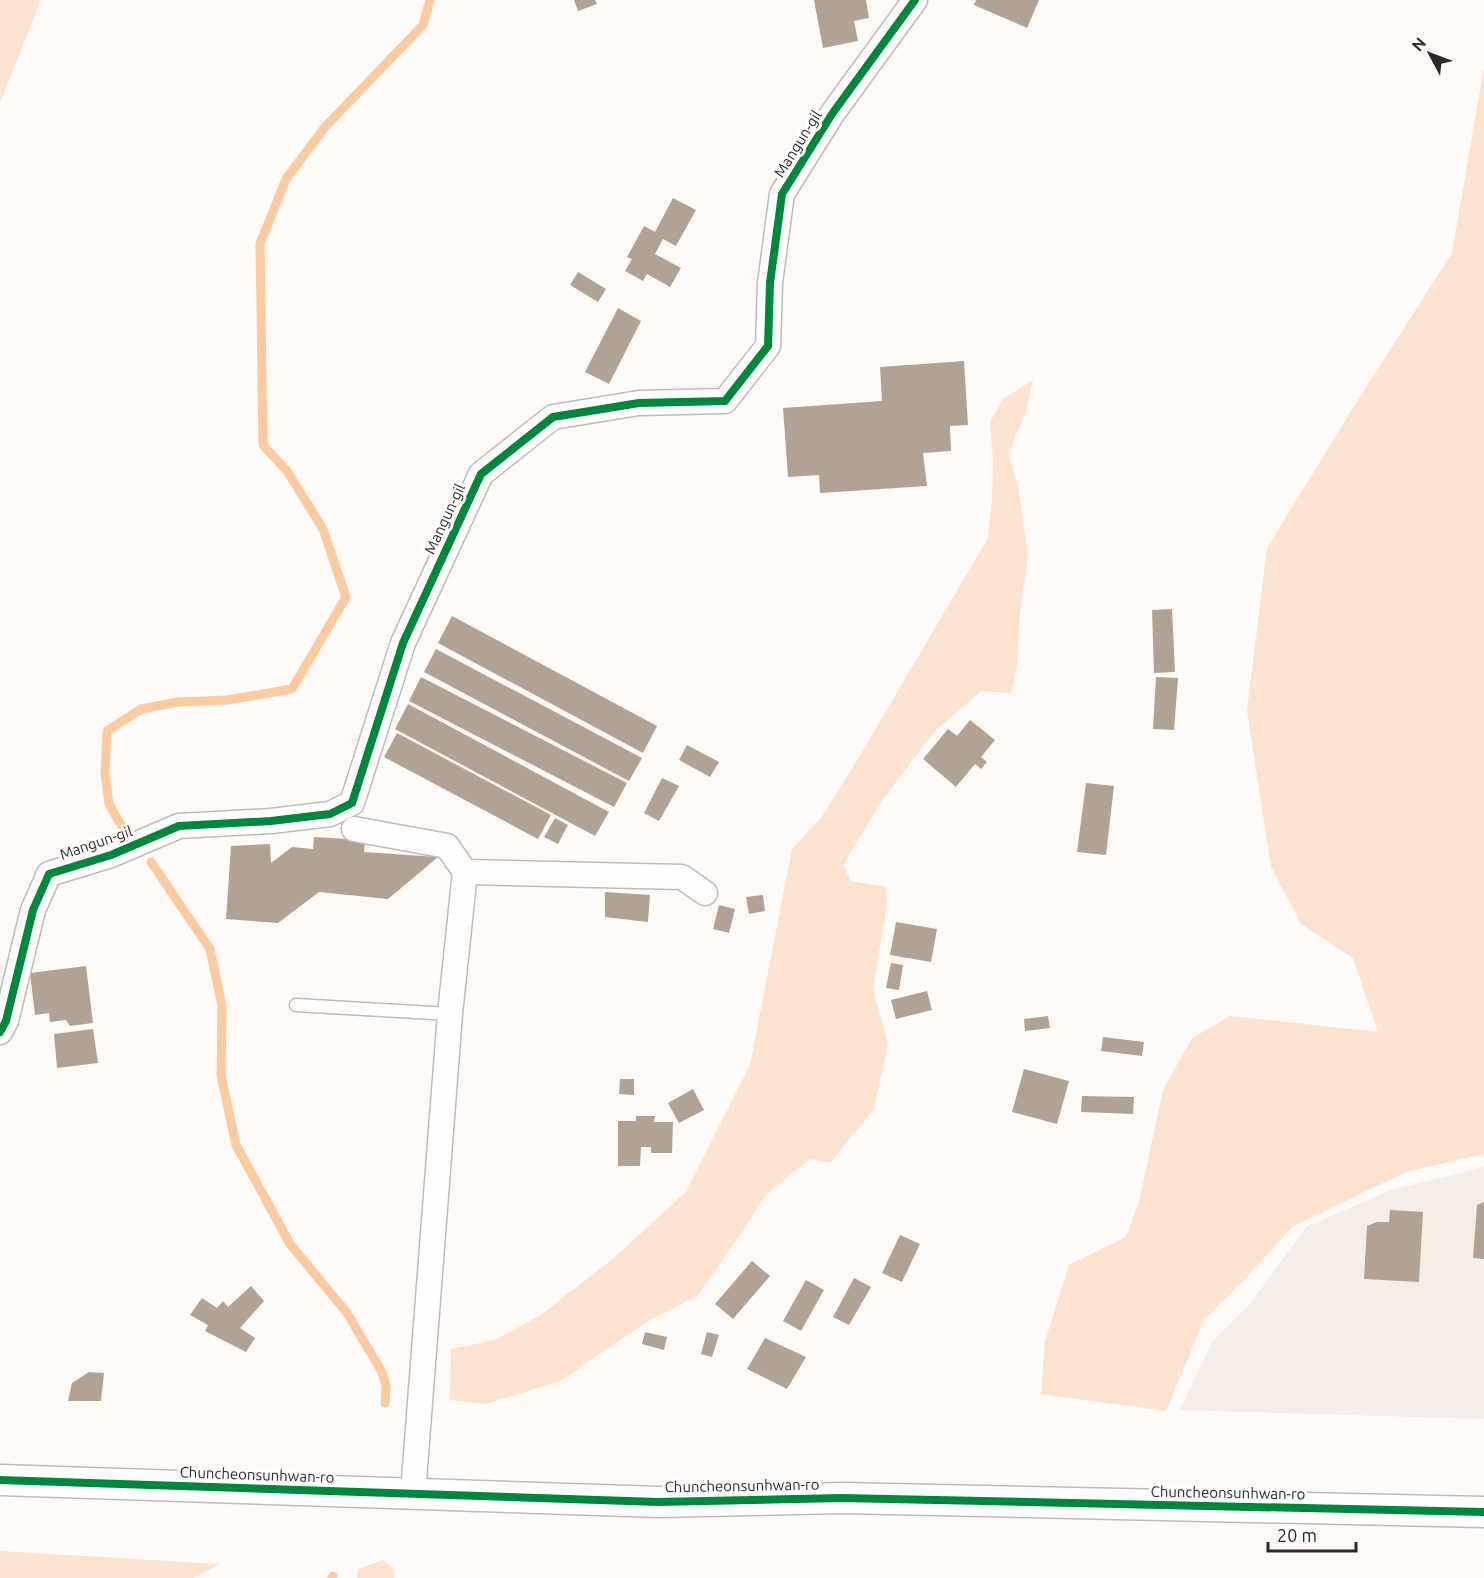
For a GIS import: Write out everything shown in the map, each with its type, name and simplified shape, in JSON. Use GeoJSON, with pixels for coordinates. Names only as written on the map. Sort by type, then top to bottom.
{"type":"FeatureCollection","features":[{"type":"Feature","properties":{"kind":"street","name":"Mangun-gil"},"geometry":{"type":"LineString","coordinates":[[0,1032],[6,1021],[33,910],[49,874],[111,855],[179,826],[271,821],[330,814],[352,803],[403,644],[481,474],[553,417],[639,403],[724,401],[768,346],[770,283],[782,194],[832,114],[915,0]]}},
{"type":"Feature","properties":{"kind":"street"},"geometry":{"type":"LineString","coordinates":[[354,829],[447,846],[465,872],[450,1014],[413,1493]]}},
{"type":"Feature","properties":{"kind":"street"},"geometry":{"type":"LineString","coordinates":[[465,872],[682,877],[705,892]]}},
{"type":"Feature","properties":{"kind":"street","name":"Chuncheonsunhwan-ro"},"geometry":{"type":"LineString","coordinates":[[0,1480],[658,1502],[842,1498],[1484,1512]]}},
{"type":"Feature","properties":{"kind":"lane"},"geometry":{"type":"LineString","coordinates":[[296,1005],[450,1014]]}},
{"type":"Feature","properties":{"kind":"shaded area"},"geometry":{"type":"Polygon","coordinates":[[[0,0],[41,0],[0,103],[0,0]]]}},
{"type":"Feature","properties":{"kind":"shaded area"},"geometry":{"type":"Polygon","coordinates":[[[1484,67],[1484,1154],[1406,1172],[1292,1227],[1204,1320],[1166,1411],[1041,1394],[1045,1341],[1069,1265],[1126,1237],[1139,1202],[1163,1090],[1192,1038],[1230,1016],[1378,1032],[1353,958],[1301,924],[1271,867],[1247,711],[1267,548],[1452,253],[1484,67]]]}},
{"type":"Feature","properties":{"kind":"shaded area"},"geometry":{"type":"Polygon","coordinates":[[[1033,380],[1026,412],[1008,454],[1018,486],[1028,556],[1019,621],[1017,667],[1011,693],[981,691],[935,731],[883,799],[843,865],[851,881],[886,887],[887,903],[873,990],[888,1043],[874,1109],[830,1163],[810,1159],[766,1194],[698,1295],[647,1322],[560,1381],[486,1404],[450,1400],[451,1349],[495,1340],[541,1315],[615,1257],[686,1192],[750,1065],[792,849],[821,818],[988,538],[993,462],[990,422],[1003,399],[1033,380]]]}},
{"type":"Feature","properties":{"kind":"shaded area"},"geometry":{"type":"Polygon","coordinates":[[[1484,1167],[1484,1419],[1180,1410],[1212,1342],[1250,1304],[1306,1227],[1391,1190],[1484,1167]]]}},
{"type":"Feature","properties":{"kind":"shaded area"},"geometry":{"type":"Polygon","coordinates":[[[0,1551],[219,1564],[194,1578],[0,1578],[0,1551]]]}},
{"type":"Feature","properties":{"kind":"shaded area"},"geometry":{"type":"Polygon","coordinates":[[[383,1560],[393,1569],[394,1578],[357,1578],[358,1569],[383,1560]]]}},
{"type":"Feature","properties":{"kind":"building"},"geometry":{"type":"Polygon","coordinates":[[[574,0],[595,0],[597,4],[578,11],[574,0]]]}},
{"type":"Feature","properties":{"kind":"building"},"geometry":{"type":"Polygon","coordinates":[[[814,0],[866,0],[869,18],[854,21],[858,41],[823,48],[814,0]]]}},
{"type":"Feature","properties":{"kind":"building"},"geometry":{"type":"Polygon","coordinates":[[[976,0],[1039,0],[1027,28],[974,5],[976,0]]]}},
{"type":"Feature","properties":{"kind":"building"},"geometry":{"type":"Polygon","coordinates":[[[673,198],[696,210],[676,246],[663,239],[655,254],[681,268],[670,287],[647,274],[643,281],[625,271],[632,259],[627,257],[644,226],[655,232],[673,198]]]}},
{"type":"Feature","properties":{"kind":"building"},"geometry":{"type":"Polygon","coordinates":[[[578,272],[606,289],[598,302],[570,285],[578,272]]]}},
{"type":"Feature","properties":{"kind":"building"},"geometry":{"type":"Polygon","coordinates":[[[618,308],[641,321],[609,384],[585,372],[618,308]]]}},
{"type":"Feature","properties":{"kind":"building"},"geometry":{"type":"Polygon","coordinates":[[[964,361],[968,425],[950,426],[951,451],[923,453],[927,486],[820,493],[819,475],[788,477],[783,408],[882,401],[880,367],[964,361]]]}},
{"type":"Feature","properties":{"kind":"building"},"geometry":{"type":"Polygon","coordinates":[[[1172,609],[1175,672],[1154,673],[1152,610],[1172,609]]]}},
{"type":"Feature","properties":{"kind":"building"},"geometry":{"type":"Polygon","coordinates":[[[452,616],[657,726],[643,753],[438,643],[452,616]]]}},
{"type":"Feature","properties":{"kind":"building"},"geometry":{"type":"Polygon","coordinates":[[[436,649],[642,758],[629,781],[424,672],[436,649]]]}},
{"type":"Feature","properties":{"kind":"building"},"geometry":{"type":"Polygon","coordinates":[[[421,677],[627,783],[614,807],[409,701],[421,677]]]}},
{"type":"Feature","properties":{"kind":"building"},"geometry":{"type":"Polygon","coordinates":[[[1156,677],[1178,678],[1174,730],[1153,729],[1156,677]]]}},
{"type":"Feature","properties":{"kind":"building"},"geometry":{"type":"Polygon","coordinates":[[[408,704],[609,812],[595,836],[395,729],[408,704]]]}},
{"type":"Feature","properties":{"kind":"building"},"geometry":{"type":"Polygon","coordinates":[[[970,720],[995,740],[981,757],[987,762],[981,769],[975,764],[956,787],[923,759],[948,729],[957,736],[970,720]]]}},
{"type":"Feature","properties":{"kind":"building"},"geometry":{"type":"Polygon","coordinates":[[[397,733],[551,815],[538,839],[384,757],[397,733]]]}},
{"type":"Feature","properties":{"kind":"building"},"geometry":{"type":"Polygon","coordinates":[[[687,745],[719,762],[710,777],[679,760],[687,745]]]}},
{"type":"Feature","properties":{"kind":"building"},"geometry":{"type":"Polygon","coordinates":[[[662,778],[679,786],[659,821],[644,813],[662,778]]]}},
{"type":"Feature","properties":{"kind":"building"},"geometry":{"type":"Polygon","coordinates":[[[1086,783],[1114,786],[1106,855],[1077,852],[1086,783]]]}},
{"type":"Feature","properties":{"kind":"building"},"geometry":{"type":"Polygon","coordinates":[[[555,818],[568,825],[558,844],[544,837],[555,818]]]}},
{"type":"Feature","properties":{"kind":"building"},"geometry":{"type":"Polygon","coordinates":[[[314,837],[365,840],[364,852],[438,857],[388,899],[319,892],[278,923],[226,919],[231,846],[270,844],[271,863],[292,847],[313,849],[314,837]]]}},
{"type":"Feature","properties":{"kind":"building"},"geometry":{"type":"Polygon","coordinates":[[[605,892],[650,895],[648,922],[605,917],[605,892]]]}},
{"type":"Feature","properties":{"kind":"building"},"geometry":{"type":"Polygon","coordinates":[[[763,895],[765,911],[749,914],[746,897],[763,895]]]}},
{"type":"Feature","properties":{"kind":"building"},"geometry":{"type":"Polygon","coordinates":[[[719,905],[735,909],[729,933],[713,929],[719,905]]]}},
{"type":"Feature","properties":{"kind":"building"},"geometry":{"type":"Polygon","coordinates":[[[896,922],[937,929],[931,962],[890,955],[896,922]]]}},
{"type":"Feature","properties":{"kind":"building"},"geometry":{"type":"Polygon","coordinates":[[[891,963],[903,965],[899,990],[886,988],[891,963]]]}},
{"type":"Feature","properties":{"kind":"building"},"geometry":{"type":"Polygon","coordinates":[[[86,966],[93,1023],[70,1026],[66,1020],[50,1022],[49,1013],[35,1015],[30,973],[86,966]]]}},
{"type":"Feature","properties":{"kind":"building"},"geometry":{"type":"Polygon","coordinates":[[[927,991],[932,1010],[896,1019],[891,1000],[927,991]]]}},
{"type":"Feature","properties":{"kind":"building"},"geometry":{"type":"Polygon","coordinates":[[[1048,1016],[1050,1028],[1025,1031],[1024,1019],[1048,1016]]]}},
{"type":"Feature","properties":{"kind":"building"},"geometry":{"type":"Polygon","coordinates":[[[93,1029],[98,1063],[57,1068],[54,1034],[93,1029]]]}},
{"type":"Feature","properties":{"kind":"building"},"geometry":{"type":"Polygon","coordinates":[[[1103,1037],[1144,1042],[1142,1056],[1101,1051],[1103,1037]]]}},
{"type":"Feature","properties":{"kind":"building"},"geometry":{"type":"Polygon","coordinates":[[[1024,1069],[1069,1081],[1057,1124],[1012,1112],[1024,1069]]]}},
{"type":"Feature","properties":{"kind":"building"},"geometry":{"type":"Polygon","coordinates":[[[620,1079],[634,1079],[634,1095],[619,1094],[620,1079]]]}},
{"type":"Feature","properties":{"kind":"building"},"geometry":{"type":"Polygon","coordinates":[[[693,1089],[704,1110],[679,1123],[668,1103],[693,1089]]]}},
{"type":"Feature","properties":{"kind":"building"},"geometry":{"type":"Polygon","coordinates":[[[1082,1096],[1134,1097],[1133,1114],[1081,1112],[1082,1096]]]}},
{"type":"Feature","properties":{"kind":"building"},"geometry":{"type":"Polygon","coordinates":[[[636,1116],[655,1116],[654,1122],[673,1122],[672,1153],[651,1153],[651,1147],[641,1147],[640,1166],[618,1166],[618,1121],[636,1121],[636,1116]]]}},
{"type":"Feature","properties":{"kind":"building"},"geometry":{"type":"Polygon","coordinates":[[[1484,1202],[1484,1259],[1473,1258],[1477,1205],[1484,1202]]]}},
{"type":"Feature","properties":{"kind":"building"},"geometry":{"type":"Polygon","coordinates":[[[1390,1210],[1423,1212],[1419,1282],[1364,1279],[1367,1226],[1377,1222],[1389,1222],[1390,1210]]]}},
{"type":"Feature","properties":{"kind":"building"},"geometry":{"type":"Polygon","coordinates":[[[900,1235],[920,1244],[902,1282],[882,1273],[900,1235]]]}},
{"type":"Feature","properties":{"kind":"building"},"geometry":{"type":"Polygon","coordinates":[[[752,1261],[770,1276],[733,1319],[715,1304],[752,1261]]]}},
{"type":"Feature","properties":{"kind":"building"},"geometry":{"type":"Polygon","coordinates":[[[854,1278],[871,1287],[849,1325],[833,1317],[854,1278]]]}},
{"type":"Feature","properties":{"kind":"building"},"geometry":{"type":"Polygon","coordinates":[[[806,1280],[824,1290],[801,1331],[783,1321],[806,1280]]]}},
{"type":"Feature","properties":{"kind":"building"},"geometry":{"type":"Polygon","coordinates":[[[251,1286],[264,1301],[240,1328],[255,1338],[246,1352],[205,1331],[208,1325],[190,1315],[202,1298],[217,1308],[223,1301],[228,1307],[251,1286]]]}},
{"type":"Feature","properties":{"kind":"building"},"geometry":{"type":"Polygon","coordinates":[[[645,1332],[667,1337],[664,1350],[642,1344],[645,1332]]]}},
{"type":"Feature","properties":{"kind":"building"},"geometry":{"type":"Polygon","coordinates":[[[707,1332],[719,1335],[712,1357],[701,1354],[707,1332]]]}},
{"type":"Feature","properties":{"kind":"building"},"geometry":{"type":"Polygon","coordinates":[[[765,1338],[806,1357],[787,1389],[747,1369],[765,1338]]]}},
{"type":"Feature","properties":{"kind":"building"},"geometry":{"type":"Polygon","coordinates":[[[89,1372],[104,1373],[101,1401],[68,1401],[72,1383],[89,1372]]]}},
{"type":"Feature","properties":{"kind":"waterway"},"geometry":{"type":"LineString","coordinates":[[121,825],[109,804],[105,772],[107,731],[141,709],[178,702],[228,700],[292,689],[346,597],[323,529],[287,471],[263,445],[260,244],[286,179],[325,127],[423,25],[430,0]]}},
{"type":"Feature","properties":{"kind":"waterway"},"geometry":{"type":"LineString","coordinates":[[151,862],[210,949],[222,1006],[221,1075],[236,1145],[290,1244],[347,1313],[382,1372],[386,1386],[385,1403]]}},
{"type":"Feature","properties":{"kind":"cycle path"},"geometry":{"type":"LineString","coordinates":[[0,1032],[6,1021],[33,910],[49,874],[111,855],[179,826],[271,821],[330,814],[352,803],[403,643],[481,474],[553,417],[639,403],[725,401],[768,346],[770,283],[782,194],[832,114],[915,0]]}},
{"type":"Feature","properties":{"kind":"cycle path"},"geometry":{"type":"LineString","coordinates":[[0,1480],[658,1502],[842,1498],[1484,1512]]}}]}
